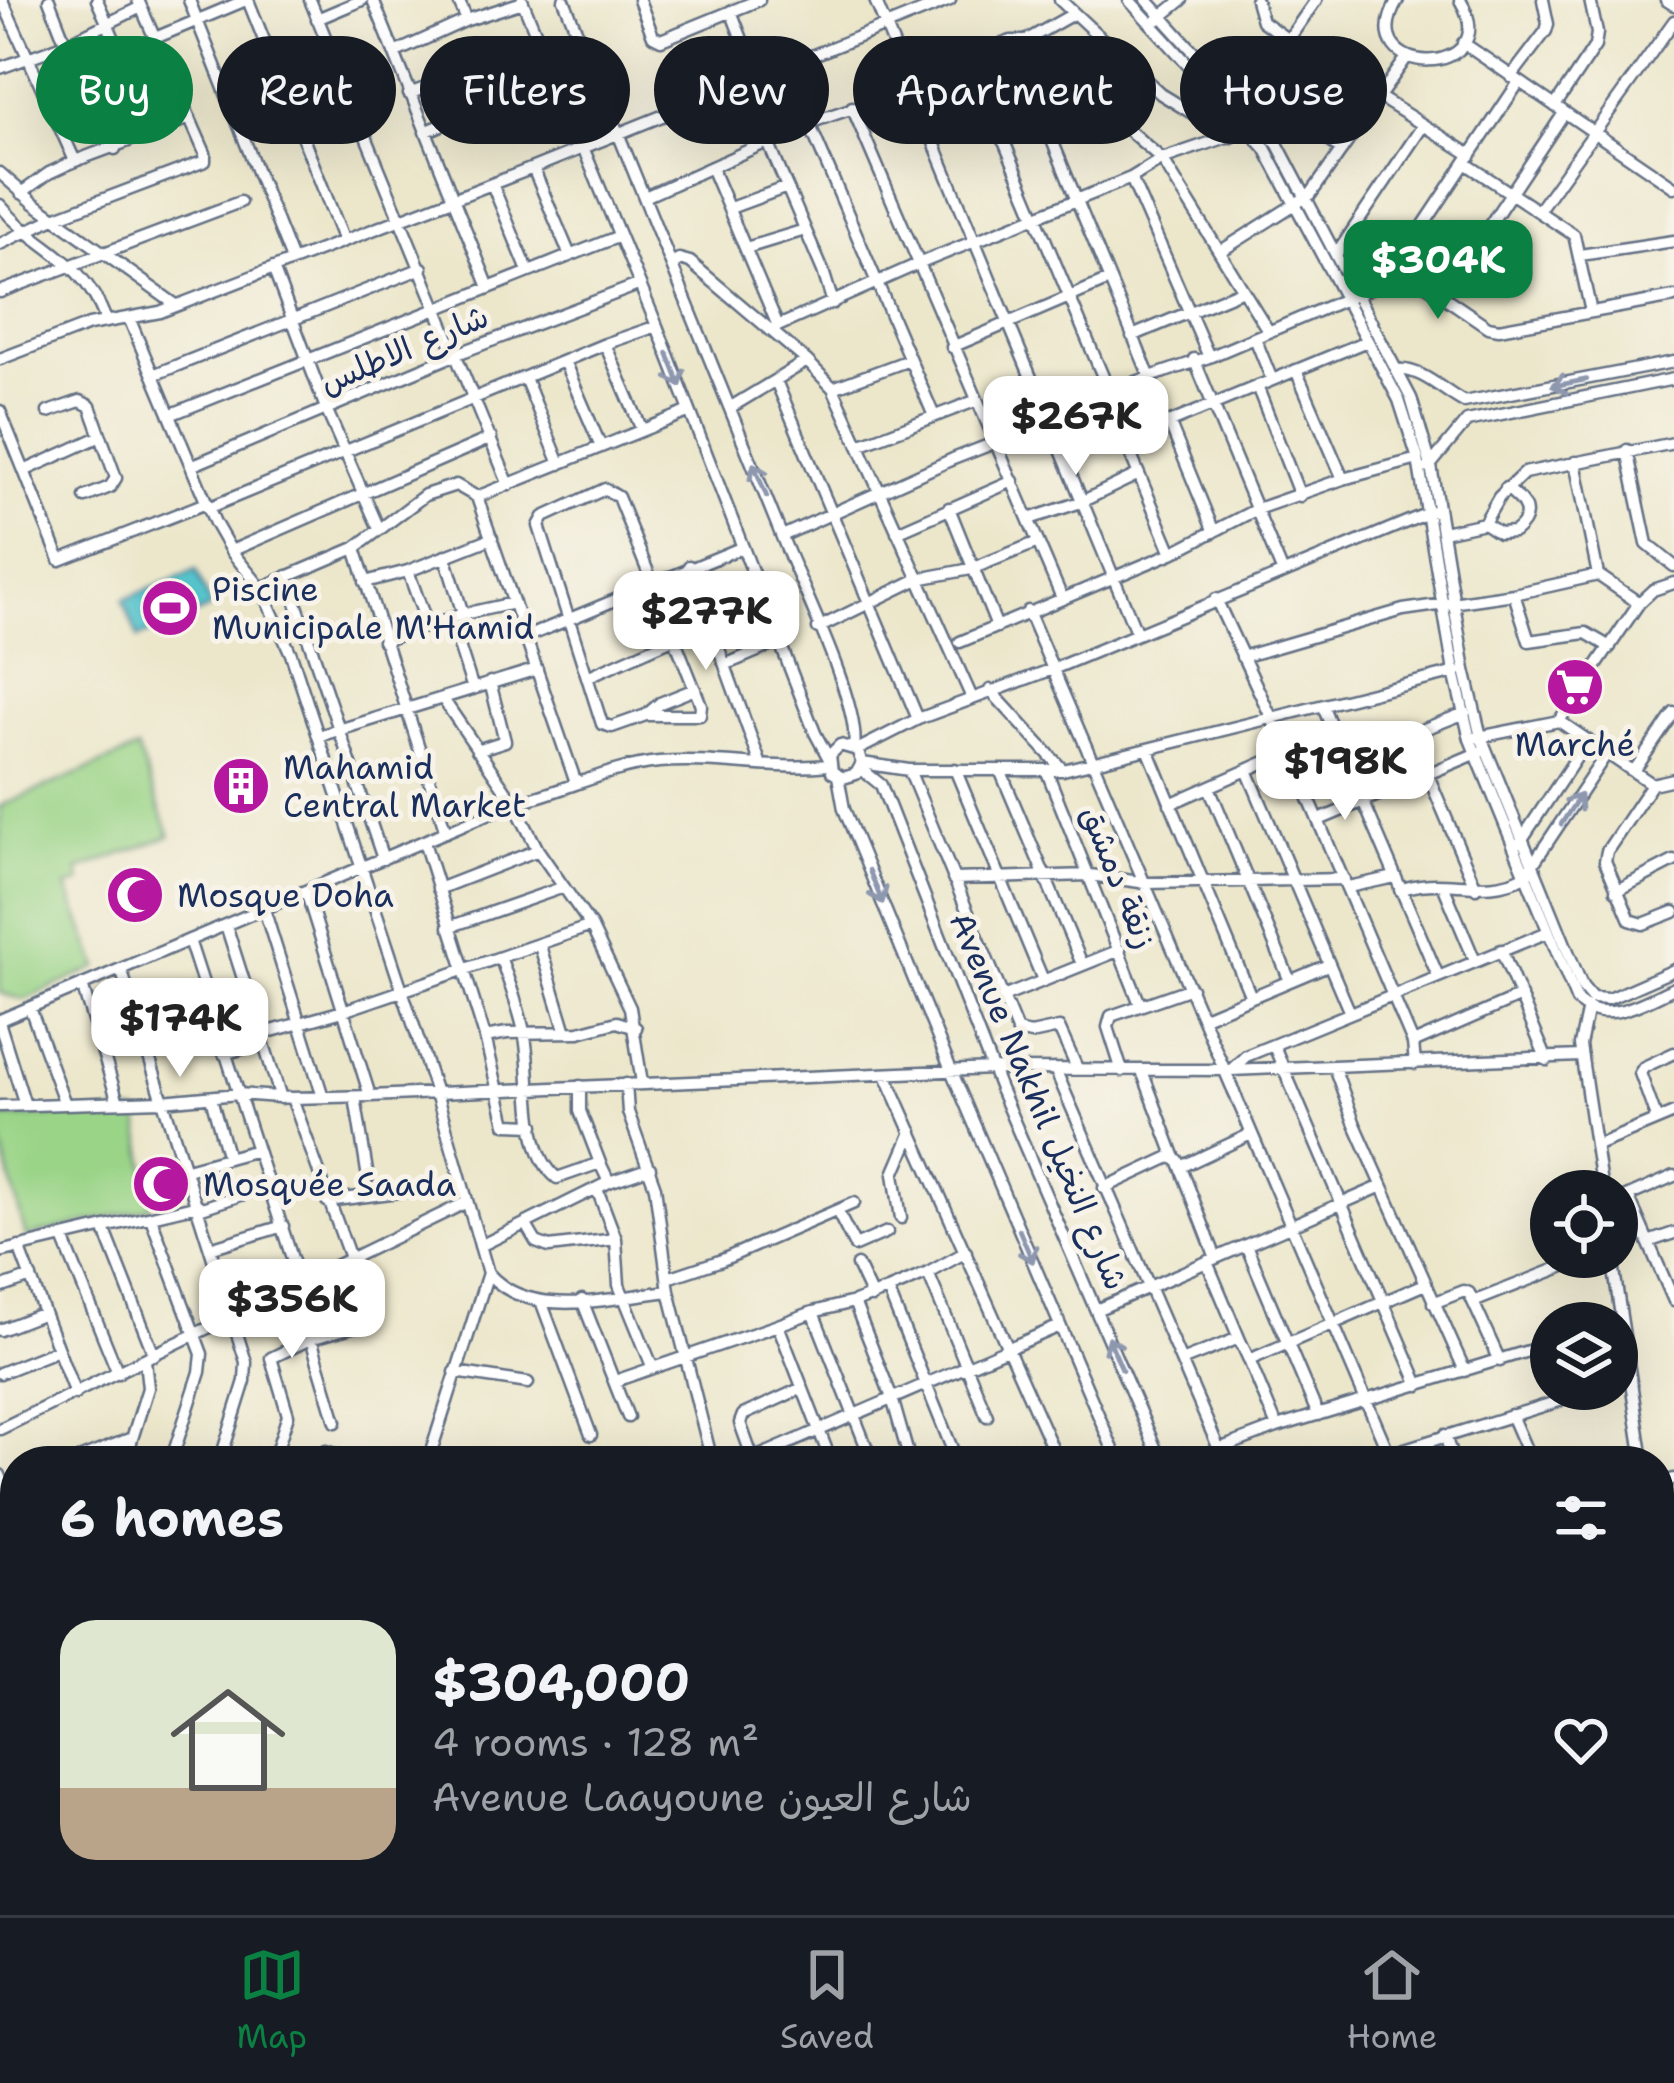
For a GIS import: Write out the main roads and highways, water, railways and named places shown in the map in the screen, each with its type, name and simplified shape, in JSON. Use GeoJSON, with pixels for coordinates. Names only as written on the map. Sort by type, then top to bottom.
{"type":"FeatureCollection","features":[{"type":"Feature","properties":{"kind":"water"},"geometry":{"type":"Polygon","coordinates":[[[196,570],[211,608],[138,638],[123,600],[196,570]]]}},
{"type":"Feature","properties":{"kind":"place","name":"Piscine Municipale M'Hamid"},"geometry":{"type":"Point","coordinates":[170,608]}},
{"type":"Feature","properties":{"kind":"place","name":"Marché"},"geometry":{"type":"Point","coordinates":[1575,687]}},
{"type":"Feature","properties":{"kind":"place","name":"Mahamid Central Market"},"geometry":{"type":"Point","coordinates":[241,786]}},
{"type":"Feature","properties":{"kind":"place","name":"Mosque Doha"},"geometry":{"type":"Point","coordinates":[135,895]}},
{"type":"Feature","properties":{"kind":"place","name":"Mosquée Saada"},"geometry":{"type":"Point","coordinates":[161,1184]}}]}
